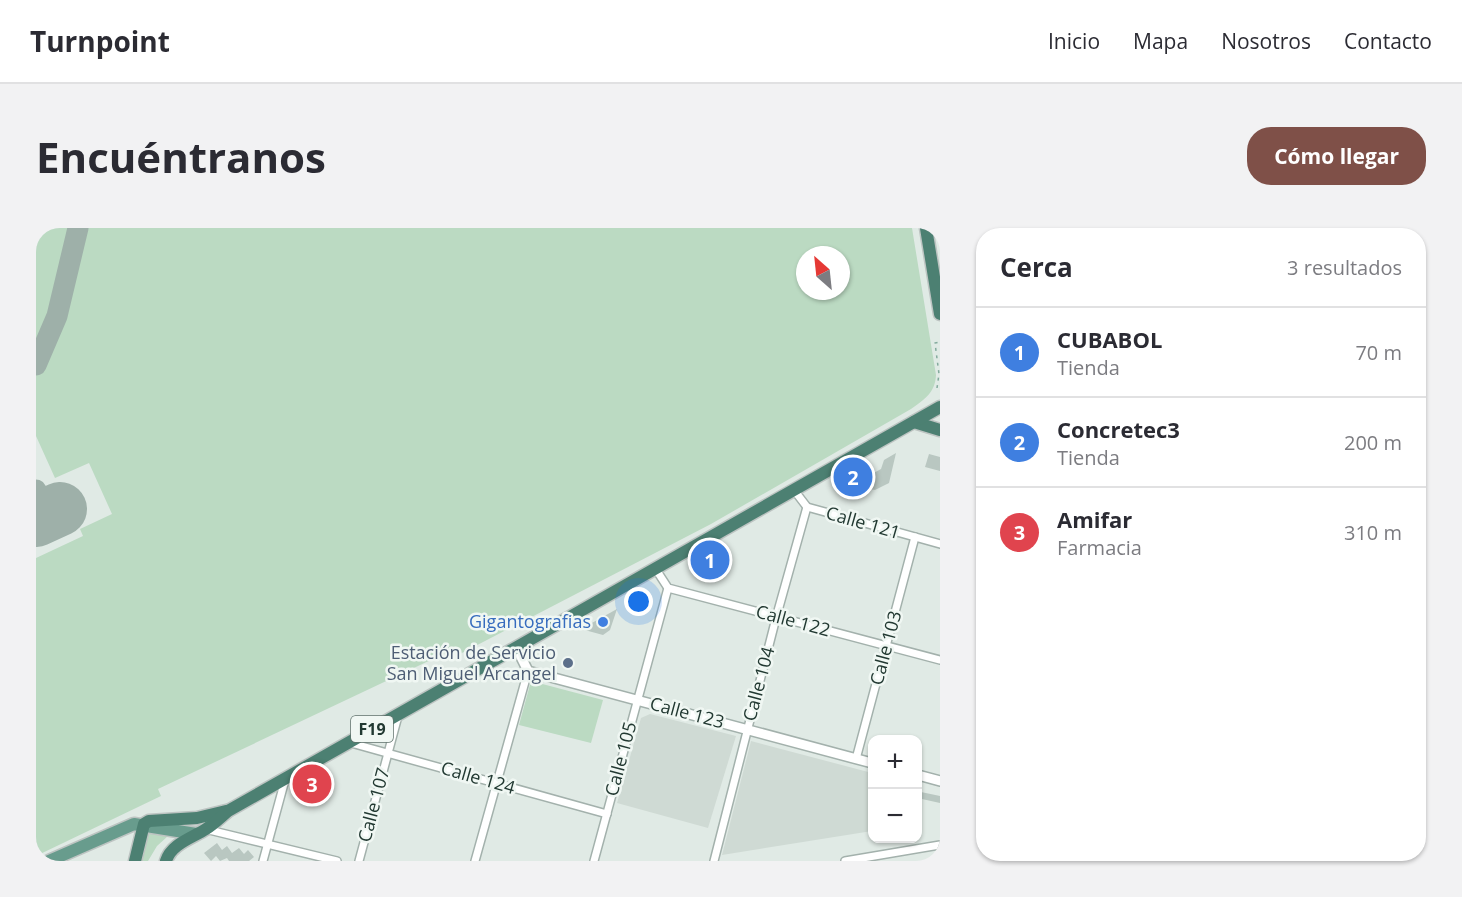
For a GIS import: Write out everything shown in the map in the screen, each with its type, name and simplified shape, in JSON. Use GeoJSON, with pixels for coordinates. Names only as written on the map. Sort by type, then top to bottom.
{"type":"FeatureCollection","features":[{"type":"Feature","properties":{"kind":"highway"},"geometry":{"type":"LineString","coordinates":[[926,228],[940,315]]}},
{"type":"Feature","properties":{"kind":"highway","name":"F19"},"geometry":{"type":"LineString","coordinates":[[165,859],[175,847],[201,832],[228,811],[940,407]]}},
{"type":"Feature","properties":{"kind":"highway"},"geometry":{"type":"LineString","coordinates":[[914,422],[940,430]]}},
{"type":"Feature","properties":{"kind":"highway","name":"F19"},"geometry":{"type":"LineString","coordinates":[[144,824],[149,821],[189,819],[228,811]]}},
{"type":"Feature","properties":{"kind":"highway"},"geometry":{"type":"LineString","coordinates":[[135,861],[144,824]]}},
{"type":"Feature","properties":{"kind":"main road"},"geometry":{"type":"LineString","coordinates":[[49,861],[134,824],[144,824],[159,829],[201,832]]}},
{"type":"Feature","properties":{"kind":"street","name":"Calle 121"},"geometry":{"type":"LineString","coordinates":[[794,489],[807,507],[940,544]]}},
{"type":"Feature","properties":{"kind":"street","name":"Calle 104"},"geometry":{"type":"LineString","coordinates":[[714,861],[807,507]]}},
{"type":"Feature","properties":{"kind":"street","name":"Calle 103"},"geometry":{"type":"LineString","coordinates":[[856,759],[915,537]]}},
{"type":"Feature","properties":{"kind":"street"},"geometry":{"type":"LineString","coordinates":[[655,568],[668,588]]}},
{"type":"Feature","properties":{"kind":"street","name":"Calle 122"},"geometry":{"type":"LineString","coordinates":[[668,588],[940,660]]}},
{"type":"Feature","properties":{"kind":"street","name":"Calle 105"},"geometry":{"type":"LineString","coordinates":[[594,861],[668,588]]}},
{"type":"Feature","properties":{"kind":"street"},"geometry":{"type":"LineString","coordinates":[[475,861],[528,671],[516,647]]}},
{"type":"Feature","properties":{"kind":"street","name":"Calle 123"},"geometry":{"type":"LineString","coordinates":[[528,671],[868,762]]}},
{"type":"Feature","properties":{"kind":"street","name":"Calle 107"},"geometry":{"type":"LineString","coordinates":[[359,861],[399,714]]}},
{"type":"Feature","properties":{"kind":"street","name":"Calle 124"},"geometry":{"type":"LineString","coordinates":[[349,742],[607,814]]}},
{"type":"Feature","properties":{"kind":"street"},"geometry":{"type":"LineString","coordinates":[[922,776],[940,781]]}},
{"type":"Feature","properties":{"kind":"street"},"geometry":{"type":"LineString","coordinates":[[263,861],[285,778]]}},
{"type":"Feature","properties":{"kind":"street"},"geometry":{"type":"LineString","coordinates":[[201,832],[267,844],[337,861]]}},
{"type":"Feature","properties":{"kind":"street"},"geometry":{"type":"LineString","coordinates":[[845,861],[940,845]]}},
{"type":"Feature","properties":{"kind":"path"},"geometry":{"type":"LineString","coordinates":[[937,388],[939,374],[935,343],[940,342]]}},
{"type":"Feature","properties":{"kind":"shaded area"},"geometry":{"type":"Polygon","coordinates":[[[650,714],[736,736],[708,828],[617,803],[641,718],[650,714]]]}},
{"type":"Feature","properties":{"kind":"shaded area"},"geometry":{"type":"Polygon","coordinates":[[[751,741],[868,772],[868,832],[722,855],[751,741]]]}},
{"type":"Feature","properties":{"kind":"green space"},"geometry":{"type":"Polygon","coordinates":[[[36,228],[912,228],[936,375],[934,386],[925,399],[711,524],[460,654],[454,649],[158,789],[161,796],[36,856],[36,558],[83,536],[80,529],[112,514],[89,463],[55,478],[36,436],[36,228]]]}},
{"type":"Feature","properties":{"kind":"green space"},"geometry":{"type":"Polygon","coordinates":[[[531,681],[603,700],[591,743],[519,725],[531,681]]]}},
{"type":"Feature","properties":{"kind":"green space"},"geometry":{"type":"Polygon","coordinates":[[[150,833],[161,833],[168,836],[157,846],[148,861],[141,861],[146,840],[150,833]]]}},
{"type":"Feature","properties":{"kind":"building"},"geometry":{"type":"Polygon","coordinates":[[[896,453],[889,483],[875,490],[857,487],[856,489],[836,483],[862,469],[861,473],[870,475],[881,469],[884,460],[896,453]]]}},
{"type":"Feature","properties":{"kind":"building"},"geometry":{"type":"Polygon","coordinates":[[[929,454],[940,457],[940,471],[925,467],[929,454]]]}},
{"type":"Feature","properties":{"kind":"building"},"geometry":{"type":"Polygon","coordinates":[[[617,609],[610,630],[603,635],[581,629],[617,609]]]}},
{"type":"Feature","properties":{"kind":"building"},"geometry":{"type":"Polygon","coordinates":[[[922,792],[940,796],[940,803],[922,799],[922,792]]]}},
{"type":"Feature","properties":{"kind":"building"},"geometry":{"type":"Polygon","coordinates":[[[217,843],[222,850],[227,846],[232,853],[239,848],[244,854],[248,850],[254,857],[249,861],[229,861],[227,858],[220,861],[216,856],[211,861],[204,853],[217,843]]]}},
{"type":"Feature","properties":{"kind":"taxiway"},"geometry":{"type":"LineString","coordinates":[[36,365],[57,316],[78,228]]}},
{"type":"Feature","properties":{"kind":"taxiway"},"geometry":{"type":"LineString","coordinates":[[36,490],[48,515]]}},
{"type":"Feature","properties":{"kind":"runway"},"geometry":{"type":"LineString","coordinates":[[36,520],[60,509]]}},
{"type":"Feature","properties":{"kind":"place","name":"Concretec3"},"geometry":{"type":"Point","coordinates":[853,477]}},
{"type":"Feature","properties":{"kind":"place","name":"CUBABOL"},"geometry":{"type":"Point","coordinates":[710,560]}},
{"type":"Feature","properties":{"kind":"place","name":"Gigantografias"},"geometry":{"type":"Point","coordinates":[603,622]}},
{"type":"Feature","properties":{"kind":"place","name":"Estación de Servicio San Miguel Arcangel"},"geometry":{"type":"Point","coordinates":[568,663]}},
{"type":"Feature","properties":{"kind":"place","name":"Amifar"},"geometry":{"type":"Point","coordinates":[312,784]}}]}
